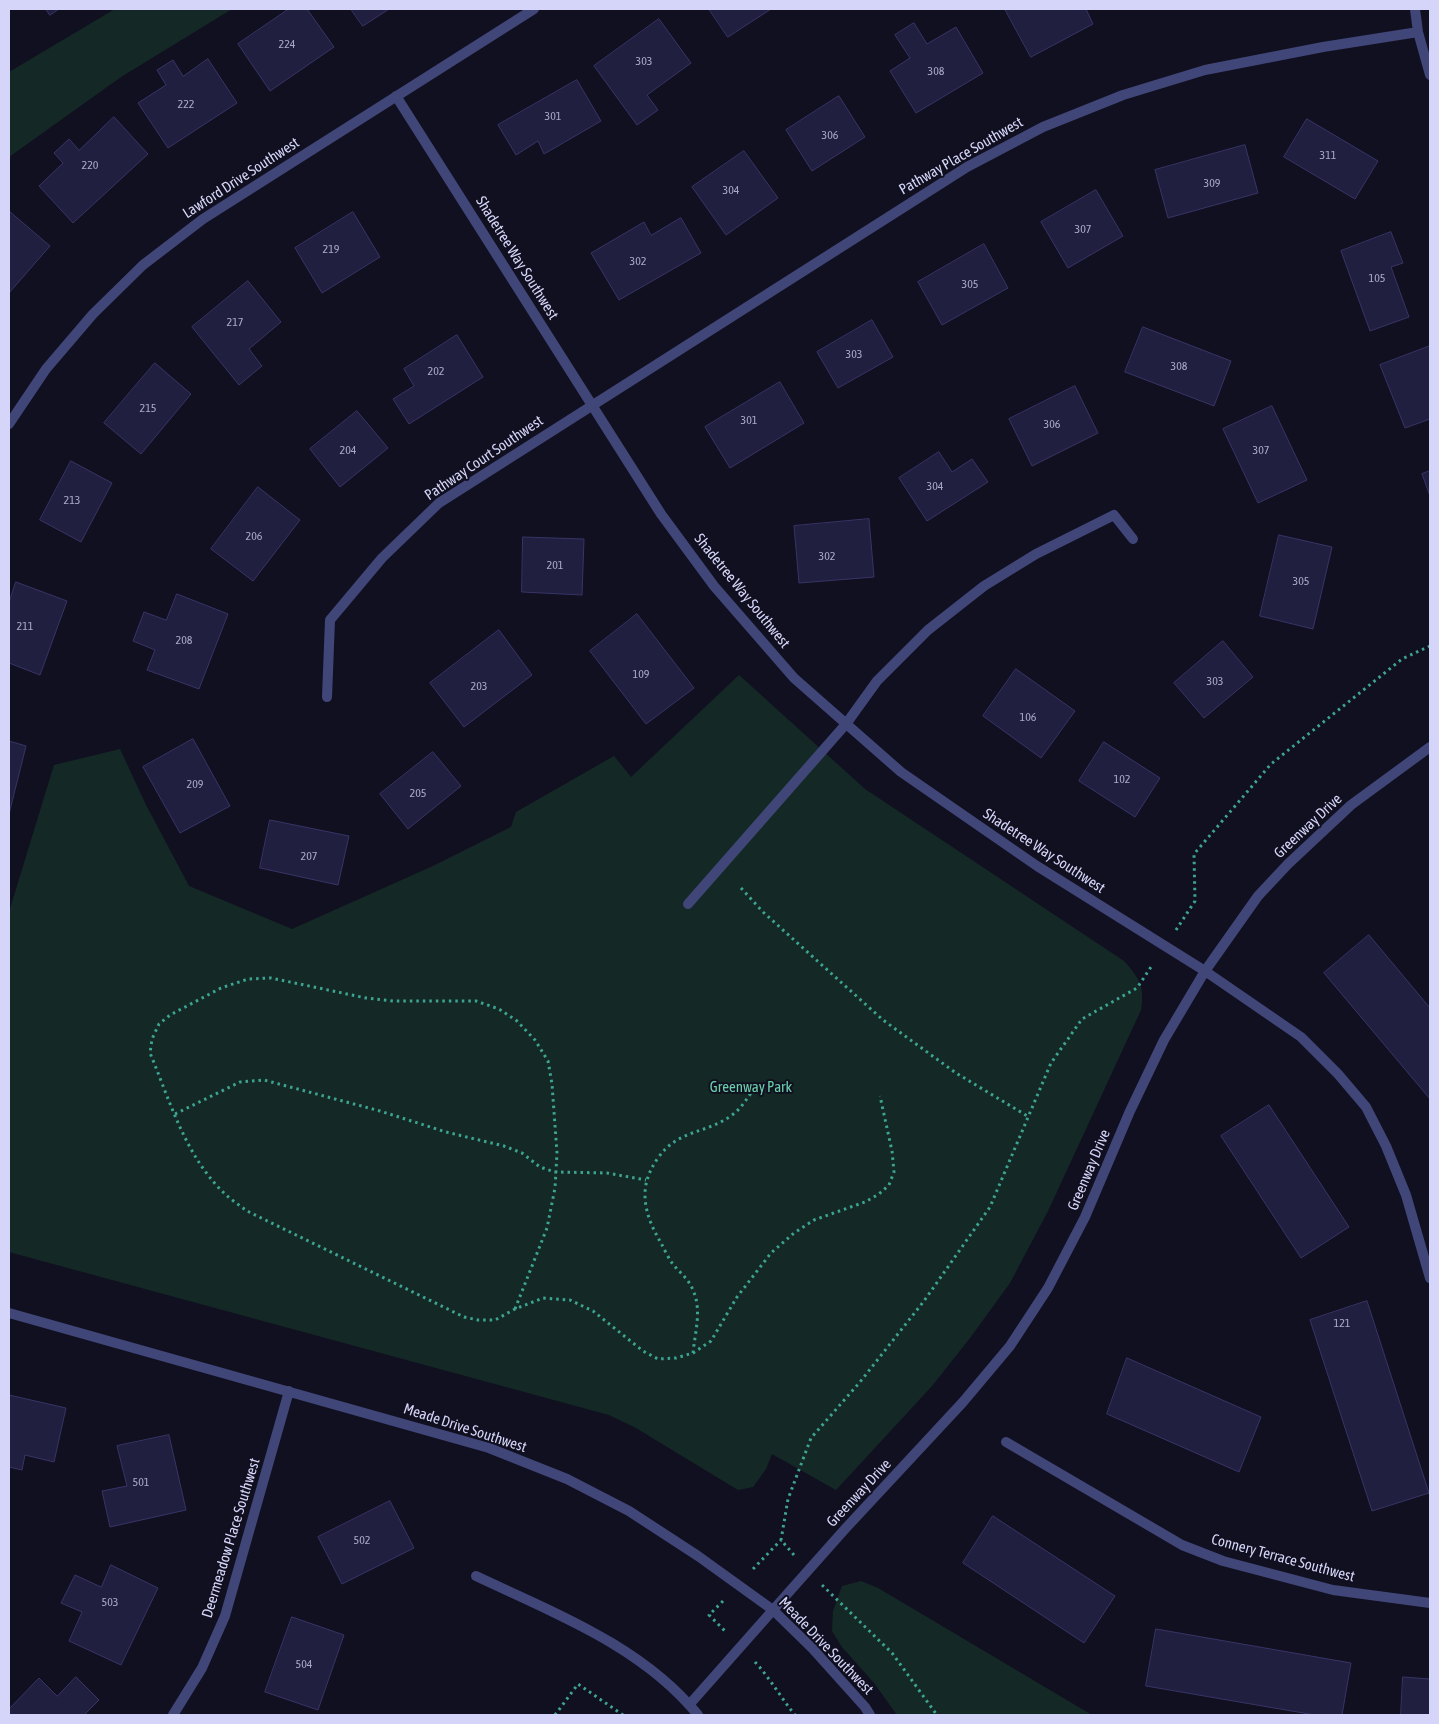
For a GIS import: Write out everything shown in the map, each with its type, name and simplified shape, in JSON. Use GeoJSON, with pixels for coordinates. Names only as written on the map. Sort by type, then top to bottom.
{"type":"FeatureCollection","features":[{"type":"Feature","properties":{"kind":"street","name":"Lawford Drive Southwest"},"geometry":{"type":"LineString","coordinates":[[9,424],[46,368],[92,314],[143,265],[203,219],[534,9]]}},
{"type":"Feature","properties":{"kind":"street"},"geometry":{"type":"LineString","coordinates":[[1415,9],[1418,32],[1430,75]]}},
{"type":"Feature","properties":{"kind":"street","name":"Pathway Place Southwest"},"geometry":{"type":"LineString","coordinates":[[592,404],[967,166],[1043,126],[1123,94],[1205,70],[1323,47],[1418,32]]}},
{"type":"Feature","properties":{"kind":"street","name":"Shadetree Way Southwest"},"geometry":{"type":"LineString","coordinates":[[396,96],[661,514],[714,586],[794,678],[901,772],[1037,866],[1205,971],[1301,1037],[1338,1074],[1366,1107],[1386,1146],[1406,1195],[1430,1278]]}},
{"type":"Feature","properties":{"kind":"street","name":"Pathway Court Southwest"},"geometry":{"type":"LineString","coordinates":[[327,697],[330,620],[382,558],[439,503],[592,404]]}},
{"type":"Feature","properties":{"kind":"street"},"geometry":{"type":"LineString","coordinates":[[688,904],[846,724],[877,681],[928,630],[984,586],[1036,554],[1114,515],[1133,539]]}},
{"type":"Feature","properties":{"kind":"street","name":"Greenway Drive"},"geometry":{"type":"LineString","coordinates":[[689,1704],[808,1571],[964,1402],[1010,1346],[1048,1288],[1085,1217],[1130,1111],[1164,1040],[1205,971],[1258,896],[1288,864],[1351,805],[1430,746]]}},
{"type":"Feature","properties":{"kind":"street","name":"Meade Drive Southwest"},"geometry":{"type":"LineString","coordinates":[[9,1313],[490,1448],[567,1479],[629,1511],[698,1556],[773,1610],[812,1648],[870,1715]]}},
{"type":"Feature","properties":{"kind":"street","name":"Deermeadow Place Southwest"},"geometry":{"type":"LineString","coordinates":[[173,1715],[202,1668],[225,1616],[289,1391]]}},
{"type":"Feature","properties":{"kind":"street","name":"Connery Terrace Southwest"},"geometry":{"type":"LineString","coordinates":[[1006,1442],[1182,1545],[1223,1561],[1333,1590],[1430,1604]]}},
{"type":"Feature","properties":{"kind":"street"},"geometry":{"type":"LineString","coordinates":[[476,1576],[588,1629],[646,1666],[689,1704],[698,1715]]}},
{"type":"Feature","properties":{"kind":"path"},"geometry":{"type":"LineString","coordinates":[[937,1715],[892,1652],[808,1571],[781,1540],[788,1499],[811,1438],[860,1382],[924,1301],[990,1207],[1052,1063],[1082,1019],[1137,988],[1195,901],[1194,854],[1271,764],[1402,659],[1430,646]]}},
{"type":"Feature","properties":{"kind":"path"},"geometry":{"type":"LineString","coordinates":[[741,888],[763,912],[883,1020],[956,1073],[1029,1117]]}},
{"type":"Feature","properties":{"kind":"path"},"geometry":{"type":"LineString","coordinates":[[515,1308],[547,1228],[555,1188],[555,1134],[552,1084],[548,1062],[535,1040],[517,1022],[499,1009],[476,1001],[393,1001],[366,998],[271,978],[248,980],[221,988],[170,1015],[159,1024],[152,1039],[150,1053],[184,1138],[204,1171],[223,1193],[247,1211],[464,1316],[478,1320],[495,1320],[515,1308],[544,1298],[570,1300],[593,1311],[643,1351],[658,1359],[676,1358],[693,1353],[711,1341],[743,1289],[771,1252],[794,1233],[814,1220],[865,1202],[879,1194],[889,1185],[894,1172],[894,1165],[880,1096]]}},
{"type":"Feature","properties":{"kind":"path"},"geometry":{"type":"LineString","coordinates":[[174,1114],[240,1082],[264,1080],[380,1111],[446,1132],[504,1146],[522,1153],[540,1167],[555,1172],[607,1172],[646,1180]]}},
{"type":"Feature","properties":{"kind":"path"},"geometry":{"type":"LineString","coordinates":[[693,1353],[698,1312],[694,1290],[687,1278],[672,1262],[650,1226],[644,1200],[646,1180],[658,1158],[671,1144],[688,1134],[711,1127],[731,1116],[742,1106],[754,1089]]}},
{"type":"Feature","properties":{"kind":"path"},"geometry":{"type":"LineString","coordinates":[[555,1715],[578,1684],[623,1715]]}},
{"type":"Feature","properties":{"kind":"green space"},"geometry":{"type":"Polygon","coordinates":[[[115,9],[232,9],[121,77],[9,157],[9,72],[115,9]]]}},
{"type":"Feature","properties":{"kind":"green space","name":"Greenway Park"},"geometry":{"type":"Polygon","coordinates":[[[739,675],[865,789],[1124,961],[1134,972],[1140,983],[1142,995],[1141,1010],[1048,1211],[1010,1283],[932,1386],[836,1490],[772,1454],[766,1469],[753,1487],[738,1490],[636,1428],[609,1415],[9,1252],[9,912],[54,765],[120,749],[146,805],[189,886],[292,929],[433,866],[511,827],[516,812],[614,756],[631,777],[739,675]]]}},
{"type":"Feature","properties":{"kind":"green space"},"geometry":{"type":"Polygon","coordinates":[[[861,1581],[878,1588],[1092,1715],[897,1715],[874,1683],[842,1647],[832,1631],[833,1611],[842,1586],[861,1581]]]}},
{"type":"Feature","properties":{"kind":"building"},"geometry":{"type":"Polygon","coordinates":[[[46,9],[59,9],[50,15],[46,9]]]}},
{"type":"Feature","properties":{"kind":"building"},"geometry":{"type":"Polygon","coordinates":[[[289,9],[307,9],[334,47],[270,91],[238,44],[289,9]]]}},
{"type":"Feature","properties":{"kind":"building"},"geometry":{"type":"Polygon","coordinates":[[[351,9],[389,9],[363,26],[351,9]]]}},
{"type":"Feature","properties":{"kind":"building"},"geometry":{"type":"Polygon","coordinates":[[[709,9],[771,9],[728,37],[709,9]]]}},
{"type":"Feature","properties":{"kind":"building"},"geometry":{"type":"Polygon","coordinates":[[[1005,9],[1086,9],[1093,24],[1031,57],[1005,9]]]}},
{"type":"Feature","properties":{"kind":"building"},"geometry":{"type":"Polygon","coordinates":[[[659,19],[691,63],[647,95],[658,110],[637,125],[594,66],[659,19]]]}},
{"type":"Feature","properties":{"kind":"building"},"geometry":{"type":"Polygon","coordinates":[[[914,23],[927,44],[956,27],[983,73],[916,113],[890,71],[910,58],[895,35],[914,23]]]}},
{"type":"Feature","properties":{"kind":"building"},"geometry":{"type":"Polygon","coordinates":[[[208,59],[237,103],[168,148],[138,103],[166,85],[157,70],[173,60],[183,76],[208,59]]]}},
{"type":"Feature","properties":{"kind":"building"},"geometry":{"type":"Polygon","coordinates":[[[577,80],[601,121],[544,154],[538,141],[516,155],[498,125],[577,80]]]}},
{"type":"Feature","properties":{"kind":"building"},"geometry":{"type":"Polygon","coordinates":[[[839,96],[865,137],[812,171],[786,130],[839,96]]]}},
{"type":"Feature","properties":{"kind":"building"},"geometry":{"type":"Polygon","coordinates":[[[114,117],[148,154],[73,223],[39,186],[63,163],[54,153],[69,139],[79,150],[114,117]]]}},
{"type":"Feature","properties":{"kind":"building"},"geometry":{"type":"Polygon","coordinates":[[[1307,119],[1378,161],[1355,199],[1284,157],[1307,119]]]}},
{"type":"Feature","properties":{"kind":"building"},"geometry":{"type":"Polygon","coordinates":[[[1245,145],[1258,193],[1168,218],[1155,170],[1245,145]]]}},
{"type":"Feature","properties":{"kind":"building"},"geometry":{"type":"Polygon","coordinates":[[[744,151],[778,198],[726,235],[692,187],[744,151]]]}},
{"type":"Feature","properties":{"kind":"building"},"geometry":{"type":"Polygon","coordinates":[[[1096,190],[1123,236],[1068,268],[1041,222],[1096,190]]]}},
{"type":"Feature","properties":{"kind":"building"},"geometry":{"type":"Polygon","coordinates":[[[9,211],[50,246],[9,293],[9,211]]]}},
{"type":"Feature","properties":{"kind":"building"},"geometry":{"type":"Polygon","coordinates":[[[353,212],[380,257],[322,293],[295,248],[353,212]]]}},
{"type":"Feature","properties":{"kind":"building"},"geometry":{"type":"Polygon","coordinates":[[[681,218],[701,253],[619,300],[591,253],[644,222],[651,235],[681,218]]]}},
{"type":"Feature","properties":{"kind":"building"},"geometry":{"type":"Polygon","coordinates":[[[1391,232],[1403,263],[1391,267],[1409,317],[1370,331],[1341,251],[1391,232]]]}},
{"type":"Feature","properties":{"kind":"building"},"geometry":{"type":"Polygon","coordinates":[[[984,244],[1008,288],[942,325],[918,282],[984,244]]]}},
{"type":"Feature","properties":{"kind":"building"},"geometry":{"type":"Polygon","coordinates":[[[248,281],[281,322],[249,349],[262,366],[239,385],[192,327],[248,281]]]}},
{"type":"Feature","properties":{"kind":"building"},"geometry":{"type":"Polygon","coordinates":[[[872,320],[893,357],[838,388],[817,352],[872,320]]]}},
{"type":"Feature","properties":{"kind":"building"},"geometry":{"type":"Polygon","coordinates":[[[1143,327],[1231,361],[1214,406],[1125,372],[1143,327]]]}},
{"type":"Feature","properties":{"kind":"building"},"geometry":{"type":"Polygon","coordinates":[[[457,335],[483,377],[409,424],[393,399],[414,386],[404,369],[457,335]]]}},
{"type":"Feature","properties":{"kind":"building"},"geometry":{"type":"Polygon","coordinates":[[[1430,346],[1430,419],[1405,428],[1380,365],[1430,346]]]}},
{"type":"Feature","properties":{"kind":"building"},"geometry":{"type":"Polygon","coordinates":[[[155,363],[191,394],[141,454],[104,423],[155,363]]]}},
{"type":"Feature","properties":{"kind":"building"},"geometry":{"type":"Polygon","coordinates":[[[780,382],[804,423],[730,468],[705,427],[780,382]]]}},
{"type":"Feature","properties":{"kind":"building"},"geometry":{"type":"Polygon","coordinates":[[[1075,386],[1098,433],[1032,466],[1009,419],[1075,386]]]}},
{"type":"Feature","properties":{"kind":"building"},"geometry":{"type":"Polygon","coordinates":[[[1272,406],[1307,480],[1258,503],[1223,429],[1272,406]]]}},
{"type":"Feature","properties":{"kind":"building"},"geometry":{"type":"Polygon","coordinates":[[[357,411],[388,448],[340,487],[310,449],[357,411]]]}},
{"type":"Feature","properties":{"kind":"building"},"geometry":{"type":"Polygon","coordinates":[[[939,452],[952,472],[972,459],[988,482],[927,521],[899,478],[939,452]]]}},
{"type":"Feature","properties":{"kind":"building"},"geometry":{"type":"Polygon","coordinates":[[[71,461],[112,483],[81,542],[40,520],[71,461]]]}},
{"type":"Feature","properties":{"kind":"building"},"geometry":{"type":"Polygon","coordinates":[[[1430,471],[1430,496],[1422,474],[1430,471]]]}},
{"type":"Feature","properties":{"kind":"building"},"geometry":{"type":"Polygon","coordinates":[[[258,487],[300,520],[253,581],[211,549],[258,487]]]}},
{"type":"Feature","properties":{"kind":"building"},"geometry":{"type":"Polygon","coordinates":[[[869,519],[874,577],[799,583],[794,526],[869,519]]]}},
{"type":"Feature","properties":{"kind":"building"},"geometry":{"type":"Polygon","coordinates":[[[1279,535],[1332,547],[1313,629],[1260,616],[1279,535]]]}},
{"type":"Feature","properties":{"kind":"building"},"geometry":{"type":"Polygon","coordinates":[[[523,537],[584,539],[582,595],[522,592],[523,537]]]}},
{"type":"Feature","properties":{"kind":"building"},"geometry":{"type":"Polygon","coordinates":[[[16,582],[67,601],[40,675],[9,663],[9,603],[16,582]]]}},
{"type":"Feature","properties":{"kind":"building"},"geometry":{"type":"Polygon","coordinates":[[[177,594],[228,614],[199,689],[147,670],[155,650],[133,641],[144,612],[166,620],[177,594]]]}},
{"type":"Feature","properties":{"kind":"building"},"geometry":{"type":"Polygon","coordinates":[[[637,614],[694,688],[646,724],[590,651],[637,614]]]}},
{"type":"Feature","properties":{"kind":"building"},"geometry":{"type":"Polygon","coordinates":[[[499,630],[532,675],[464,727],[430,683],[499,630]]]}},
{"type":"Feature","properties":{"kind":"building"},"geometry":{"type":"Polygon","coordinates":[[[1223,641],[1253,677],[1204,718],[1174,683],[1223,641]]]}},
{"type":"Feature","properties":{"kind":"building"},"geometry":{"type":"Polygon","coordinates":[[[1016,669],[1075,711],[1041,758],[983,716],[1016,669]]]}},
{"type":"Feature","properties":{"kind":"building"},"geometry":{"type":"Polygon","coordinates":[[[193,739],[230,806],[180,833],[143,767],[193,739]]]}},
{"type":"Feature","properties":{"kind":"building"},"geometry":{"type":"Polygon","coordinates":[[[9,741],[26,746],[9,814],[9,741]]]}},
{"type":"Feature","properties":{"kind":"building"},"geometry":{"type":"Polygon","coordinates":[[[1104,742],[1160,778],[1135,817],[1079,781],[1104,742]]]}},
{"type":"Feature","properties":{"kind":"building"},"geometry":{"type":"Polygon","coordinates":[[[433,752],[461,786],[408,829],[380,794],[433,752]]]}},
{"type":"Feature","properties":{"kind":"building"},"geometry":{"type":"Polygon","coordinates":[[[270,820],[349,836],[338,885],[260,868],[270,820]]]}},
{"type":"Feature","properties":{"kind":"building"},"geometry":{"type":"Polygon","coordinates":[[[1369,935],[1430,1008],[1430,1099],[1324,973],[1369,935]]]}},
{"type":"Feature","properties":{"kind":"building"},"geometry":{"type":"Polygon","coordinates":[[[1269,1105],[1349,1227],[1301,1258],[1221,1136],[1269,1105]]]}},
{"type":"Feature","properties":{"kind":"building"},"geometry":{"type":"Polygon","coordinates":[[[1367,1301],[1429,1493],[1372,1511],[1310,1320],[1367,1301]]]}},
{"type":"Feature","properties":{"kind":"building"},"geometry":{"type":"Polygon","coordinates":[[[1127,1358],[1261,1417],[1239,1472],[1107,1414],[1127,1358]]]}},
{"type":"Feature","properties":{"kind":"building"},"geometry":{"type":"Polygon","coordinates":[[[9,1395],[66,1408],[54,1462],[25,1455],[22,1470],[9,1467],[9,1395]]]}},
{"type":"Feature","properties":{"kind":"building"},"geometry":{"type":"Polygon","coordinates":[[[169,1435],[186,1510],[110,1527],[102,1491],[127,1486],[117,1446],[169,1435]]]}},
{"type":"Feature","properties":{"kind":"building"},"geometry":{"type":"Polygon","coordinates":[[[390,1501],[414,1548],[342,1584],[318,1537],[390,1501]]]}},
{"type":"Feature","properties":{"kind":"building"},"geometry":{"type":"Polygon","coordinates":[[[993,1516],[1115,1596],[1084,1643],[963,1563],[993,1516]]]}},
{"type":"Feature","properties":{"kind":"building"},"geometry":{"type":"Polygon","coordinates":[[[111,1565],[158,1588],[121,1665],[69,1641],[82,1612],[61,1603],[75,1575],[101,1587],[111,1565]]]}},
{"type":"Feature","properties":{"kind":"building"},"geometry":{"type":"Polygon","coordinates":[[[292,1617],[344,1635],[318,1710],[265,1692],[292,1617]]]}},
{"type":"Feature","properties":{"kind":"building"},"geometry":{"type":"Polygon","coordinates":[[[1156,1629],[1351,1663],[1342,1715],[1315,1715],[1146,1686],[1156,1629]]]}},
{"type":"Feature","properties":{"kind":"building"},"geometry":{"type":"Polygon","coordinates":[[[76,1677],[99,1700],[84,1715],[9,1715],[9,1709],[39,1678],[57,1696],[76,1677]]]}},
{"type":"Feature","properties":{"kind":"building"},"geometry":{"type":"Polygon","coordinates":[[[1403,1677],[1430,1679],[1430,1715],[1401,1715],[1403,1677]]]}}]}
